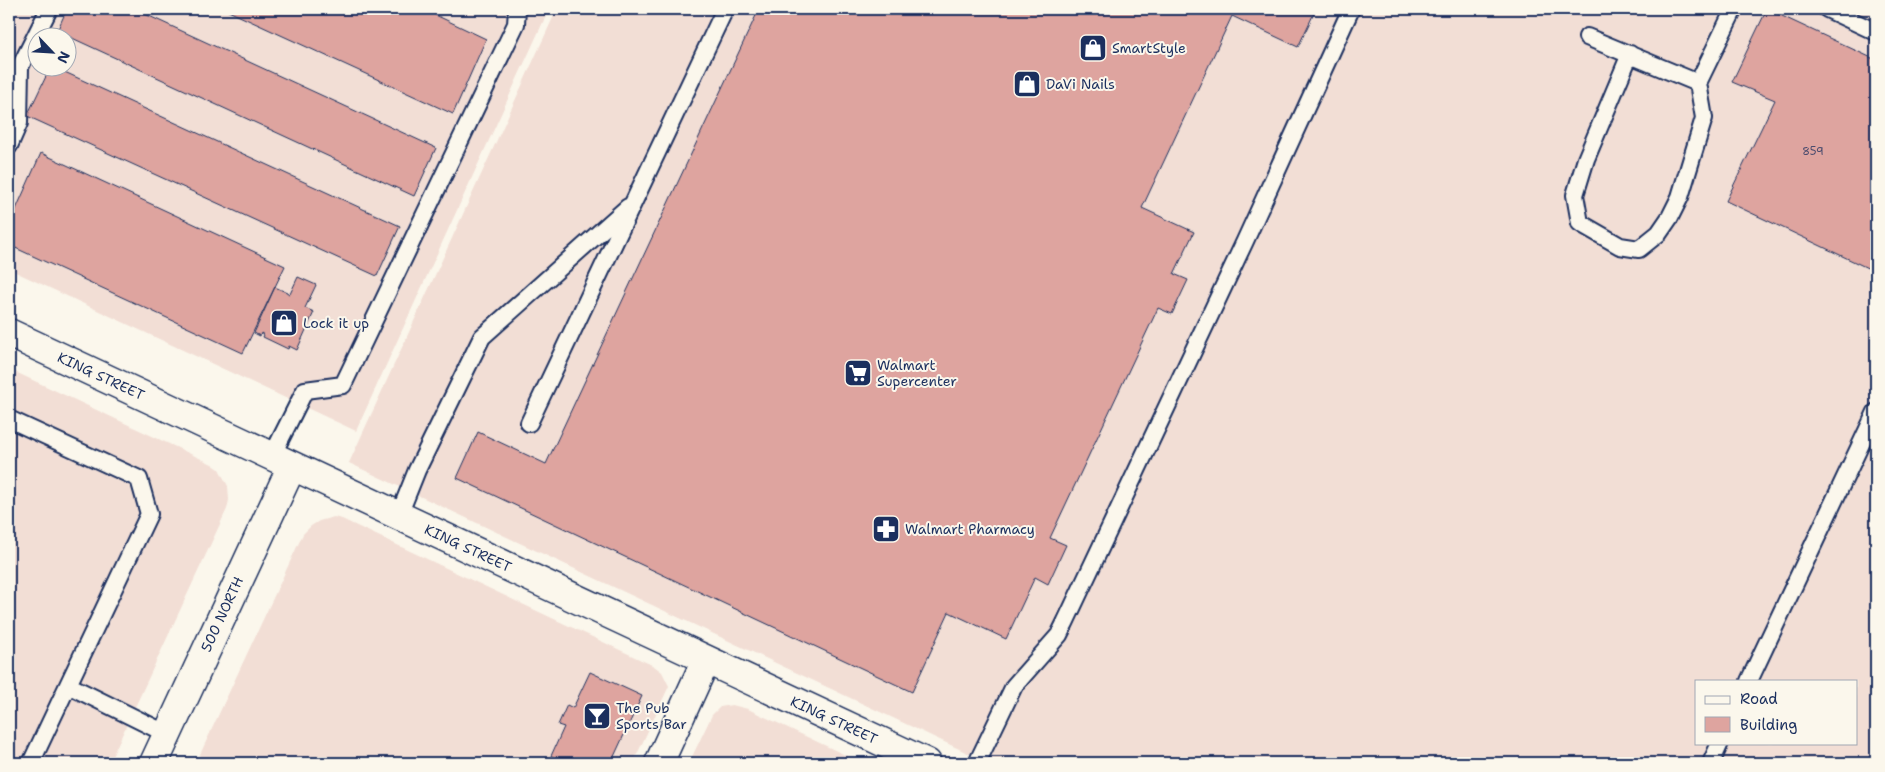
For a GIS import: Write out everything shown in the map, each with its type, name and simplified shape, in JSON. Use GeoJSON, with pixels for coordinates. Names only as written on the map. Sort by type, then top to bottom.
{"type":"FeatureCollection","features":[{"type":"Feature","properties":{"kind":"street","name":"KING STREET"},"geometry":{"type":"LineString","coordinates":[[9,333],[927,763]]}},
{"type":"Feature","properties":{"kind":"street","name":"500 NORTH"},"geometry":{"type":"LineString","coordinates":[[154,763],[282,460]]}},
{"type":"Feature","properties":{"kind":"street"},"geometry":{"type":"LineString","coordinates":[[659,763],[706,660]]}},
{"type":"Feature","properties":{"kind":"lane"},"geometry":{"type":"LineString","coordinates":[[9,146],[19,123],[20,67],[49,9]]}},
{"type":"Feature","properties":{"kind":"lane"},"geometry":{"type":"LineString","coordinates":[[282,460],[305,390],[343,385],[516,24],[517,9]]}},
{"type":"Feature","properties":{"kind":"lane"},"geometry":{"type":"LineString","coordinates":[[529,423],[725,9]]}},
{"type":"Feature","properties":{"kind":"lane"},"geometry":{"type":"LineString","coordinates":[[977,763],[1014,686],[1059,635],[1065,623],[1241,250],[1351,9]]}},
{"type":"Feature","properties":{"kind":"lane"},"geometry":{"type":"LineString","coordinates":[[1630,54],[1586,160],[1575,196],[1580,223],[1620,246],[1640,249],[1659,233],[1680,197],[1704,118],[1698,82],[1734,9]]}},
{"type":"Feature","properties":{"kind":"lane"},"geometry":{"type":"LineString","coordinates":[[1827,9],[1876,32]]}},
{"type":"Feature","properties":{"kind":"lane"},"geometry":{"type":"LineString","coordinates":[[1587,37],[1698,82]]}},
{"type":"Feature","properties":{"kind":"lane"},"geometry":{"type":"LineString","coordinates":[[399,515],[417,470],[482,337],[633,202]]}},
{"type":"Feature","properties":{"kind":"lane"},"geometry":{"type":"LineString","coordinates":[[1750,680],[1876,412]]}},
{"type":"Feature","properties":{"kind":"lane"},"geometry":{"type":"LineString","coordinates":[[9,419],[140,479],[149,514],[31,763]]}},
{"type":"Feature","properties":{"kind":"lane"},"geometry":{"type":"LineString","coordinates":[[68,685],[167,734]]}},
{"type":"Feature","properties":{"kind":"lane"},"geometry":{"type":"LineString","coordinates":[[1711,763],[1720,744]]}},
{"type":"Feature","properties":{"kind":"shaded area"},"geometry":{"type":"Polygon","coordinates":[[[9,9],[549,9],[356,431],[9,269],[9,9]]]}},
{"type":"Feature","properties":{"kind":"shaded area"},"geometry":{"type":"Polygon","coordinates":[[[557,9],[1876,9],[1876,763],[989,763],[349,463],[557,9]]]}},
{"type":"Feature","properties":{"kind":"shaded area"},"geometry":{"type":"Polygon","coordinates":[[[9,369],[212,464],[219,469],[228,486],[229,500],[227,509],[109,763],[9,763],[9,369]]]}},
{"type":"Feature","properties":{"kind":"shaded area"},"geometry":{"type":"Polygon","coordinates":[[[334,517],[342,519],[654,666],[662,672],[669,686],[633,763],[196,763],[303,534],[319,521],[334,517]]]}},
{"type":"Feature","properties":{"kind":"shaded area"},"geometry":{"type":"Polygon","coordinates":[[[732,705],[748,709],[862,763],[689,763],[712,715],[720,707],[732,705]]]}},
{"type":"Feature","properties":{"kind":"building"},"geometry":{"type":"Polygon","coordinates":[[[67,9],[134,9],[436,148],[414,196],[78,41],[78,28],[58,28],[67,9]]]}},
{"type":"Feature","properties":{"kind":"building"},"geometry":{"type":"Polygon","coordinates":[[[224,9],[423,9],[486,39],[453,114],[224,9]]]}},
{"type":"Feature","properties":{"kind":"building","name":"Walmart Supercenter"},"geometry":{"type":"Polygon","coordinates":[[[759,9],[1316,9],[1298,47],[1232,16],[1142,208],[1194,232],[1174,274],[1188,280],[1172,314],[1158,308],[1050,538],[1066,545],[1048,584],[1035,577],[1006,639],[949,612],[912,692],[457,478],[478,432],[546,464],[759,9]]]}},
{"type":"Feature","properties":{"kind":"building"},"geometry":{"type":"Polygon","coordinates":[[[1767,9],[1876,60],[1876,272],[1726,201],[1775,100],[1732,82],[1767,9]]]}},
{"type":"Feature","properties":{"kind":"building"},"geometry":{"type":"Polygon","coordinates":[[[45,78],[78,78],[400,226],[377,276],[27,116],[45,78]]]}},
{"type":"Feature","properties":{"kind":"building"},"geometry":{"type":"Polygon","coordinates":[[[41,153],[285,266],[243,353],[9,245],[9,225],[41,153]]]}},
{"type":"Feature","properties":{"kind":"building","name":"Lock it up"},"geometry":{"type":"Polygon","coordinates":[[[298,277],[316,285],[305,308],[314,312],[297,350],[289,346],[288,349],[263,337],[264,335],[261,333],[260,336],[254,333],[275,287],[290,294],[298,277]]]}},
{"type":"Feature","properties":{"kind":"building","name":"The Pub Sports Bar"},"geometry":{"type":"Polygon","coordinates":[[[590,672],[642,696],[611,763],[566,763],[551,756],[564,727],[558,725],[567,705],[573,708],[590,672]]]}},
{"type":"Feature","properties":{"kind":"place","name":"SmartStyle"},"geometry":{"type":"Point","coordinates":[1093,48]}},
{"type":"Feature","properties":{"kind":"place","name":"DaVi Nails"},"geometry":{"type":"Point","coordinates":[1027,84]}},
{"type":"Feature","properties":{"kind":"place","name":"Lock it up"},"geometry":{"type":"Point","coordinates":[284,323]}},
{"type":"Feature","properties":{"kind":"place","name":"Walmart Supercenter"},"geometry":{"type":"Point","coordinates":[858,373]}},
{"type":"Feature","properties":{"kind":"place","name":"Walmart Pharmacy"},"geometry":{"type":"Point","coordinates":[886,529]}},
{"type":"Feature","properties":{"kind":"place","name":"The Pub Sports Bar"},"geometry":{"type":"Point","coordinates":[597,716]}}]}
